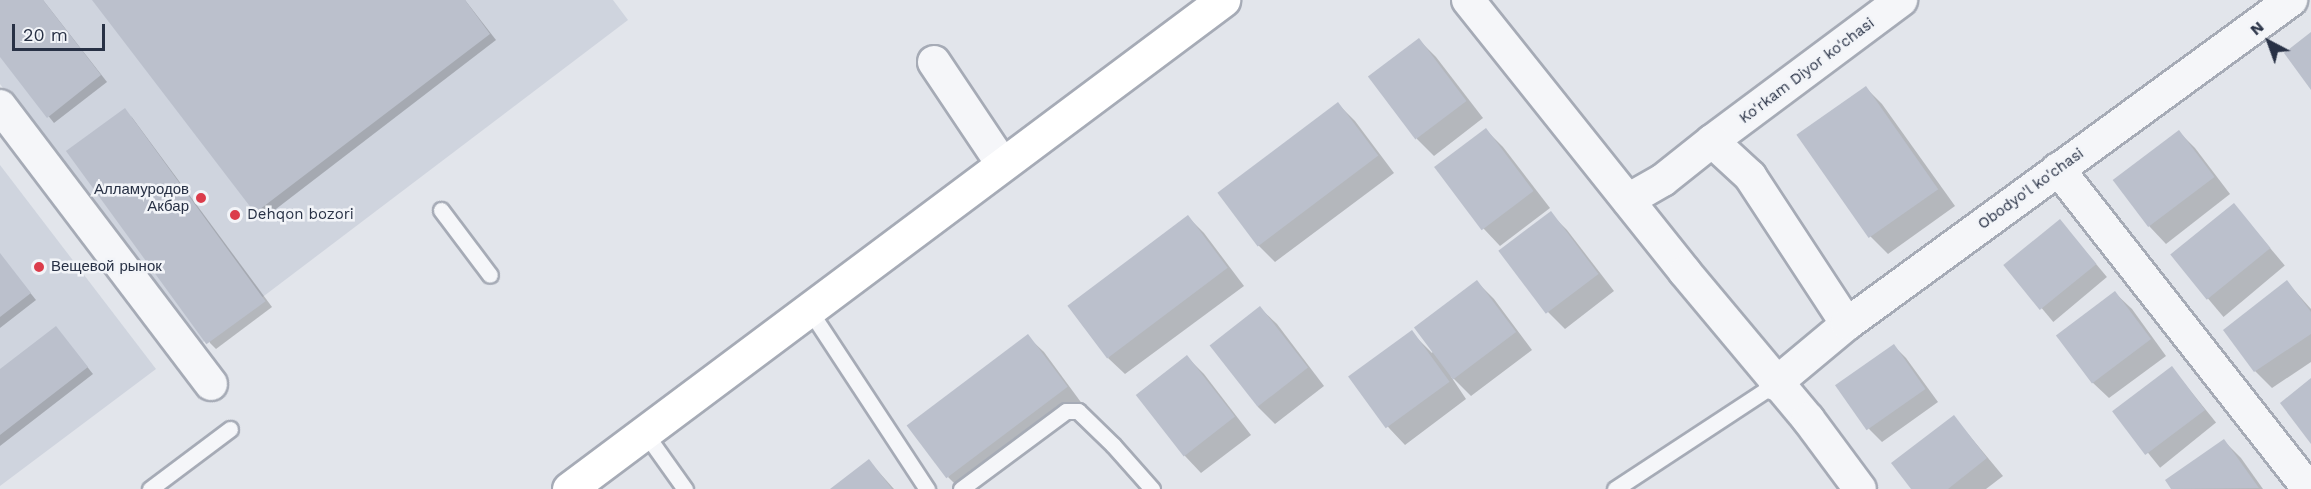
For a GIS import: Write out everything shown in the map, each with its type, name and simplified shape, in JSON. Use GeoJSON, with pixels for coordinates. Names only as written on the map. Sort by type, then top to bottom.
{"type":"FeatureCollection","features":[{"type":"Feature","properties":{"kind":"street"},"geometry":{"type":"LineString","coordinates":[[569,489],[808,308],[1223,0]]}},
{"type":"Feature","properties":{"kind":"street"},"geometry":{"type":"LineString","coordinates":[[1468,0],[1775,384],[1808,419],[1860,489]]}},
{"type":"Feature","properties":{"kind":"street","name":"Ko'rkam Diyor ko'chasi"},"geometry":{"type":"LineString","coordinates":[[1628,200],[1663,180],[1901,0]]}},
{"type":"Feature","properties":{"kind":"street","name":"Obodyo'l ko'chasi"},"geometry":{"type":"LineString","coordinates":[[1775,384],[1847,324],[2291,0]]}},
{"type":"Feature","properties":{"kind":"street"},"geometry":{"type":"LineString","coordinates":[[934,62],[1003,165]]}},
{"type":"Feature","properties":{"kind":"street"},"geometry":{"type":"LineString","coordinates":[[0,106],[211,384]]}},
{"type":"Feature","properties":{"kind":"street"},"geometry":{"type":"LineString","coordinates":[[1713,141],[1750,176],[1847,324]]}},
{"type":"Feature","properties":{"kind":"street"},"geometry":{"type":"LineString","coordinates":[[2058,169],[2309,489]]}},
{"type":"Feature","properties":{"kind":"lane"},"geometry":{"type":"LineString","coordinates":[[441,210],[489,275]]}},
{"type":"Feature","properties":{"kind":"lane"},"geometry":{"type":"LineString","coordinates":[[808,308],[927,489]]}},
{"type":"Feature","properties":{"kind":"lane"},"geometry":{"type":"LineString","coordinates":[[1615,489],[1775,384]]}},
{"type":"Feature","properties":{"kind":"lane"},"geometry":{"type":"LineString","coordinates":[[961,489],[1066,411],[1078,411],[1113,445],[1152,489]]}},
{"type":"Feature","properties":{"kind":"lane"},"geometry":{"type":"LineString","coordinates":[[150,489],[230,429]]}},
{"type":"Feature","properties":{"kind":"lane"},"geometry":{"type":"LineString","coordinates":[[645,433],[685,489]]}},
{"type":"Feature","properties":{"kind":"shaded area","name":"Dehqon bozori"},"geometry":{"type":"Polygon","coordinates":[[[0,0],[613,0],[628,20],[198,346],[0,84],[0,0]]]}},
{"type":"Feature","properties":{"kind":"shaded area","name":"Вещевой рынок"},"geometry":{"type":"Polygon","coordinates":[[[0,165],[156,369],[0,486],[0,165]]]}},
{"type":"Feature","properties":{"kind":"building"},"geometry":{"type":"Polygon","coordinates":[[[0,0],[43,0],[101,75],[47,118],[0,57],[0,0]]]}},
{"type":"Feature","properties":{"kind":"building"},"geometry":{"type":"Polygon","coordinates":[[[92,0],[465,0],[490,34],[255,213],[92,0]]]}},
{"type":"Feature","properties":{"kind":"building"},"geometry":{"type":"Polygon","coordinates":[[[2311,32],[2311,90],[2284,53],[2311,32]]]}},
{"type":"Feature","properties":{"kind":"building"},"geometry":{"type":"Polygon","coordinates":[[[1419,38],[1467,101],[1415,140],[1368,77],[1419,38]]]}},
{"type":"Feature","properties":{"kind":"building"},"geometry":{"type":"Polygon","coordinates":[[[1866,86],[1938,189],[1869,238],[1796,135],[1866,86]]]}},
{"type":"Feature","properties":{"kind":"building"},"geometry":{"type":"Polygon","coordinates":[[[1338,102],[1378,156],[1258,246],[1217,193],[1338,102]]]}},
{"type":"Feature","properties":{"kind":"building"},"geometry":{"type":"Polygon","coordinates":[[[125,108],[265,301],[206,344],[66,151],[125,108]]]}},
{"type":"Feature","properties":{"kind":"building"},"geometry":{"type":"Polygon","coordinates":[[[1486,128],[1534,191],[1482,230],[1434,167],[1486,128]]]}},
{"type":"Feature","properties":{"kind":"building"},"geometry":{"type":"Polygon","coordinates":[[[2179,130],[2215,177],[2148,227],[2113,180],[2179,130]]]}},
{"type":"Feature","properties":{"kind":"building"},"geometry":{"type":"Polygon","coordinates":[[[2234,203],[2271,248],[2207,300],[2170,255],[2234,203]]]}},
{"type":"Feature","properties":{"kind":"building"},"geometry":{"type":"Polygon","coordinates":[[[1551,211],[1599,274],[1546,314],[1498,251],[1551,211]]]}},
{"type":"Feature","properties":{"kind":"building"},"geometry":{"type":"Polygon","coordinates":[[[1188,215],[1228,268],[1107,359],[1067,306],[1188,215]]]}},
{"type":"Feature","properties":{"kind":"building"},"geometry":{"type":"Polygon","coordinates":[[[2060,219],[2097,264],[2040,310],[2003,265],[2060,219]]]}},
{"type":"Feature","properties":{"kind":"building"},"geometry":{"type":"Polygon","coordinates":[[[0,253],[31,293],[0,317],[0,253]]]}},
{"type":"Feature","properties":{"kind":"building"},"geometry":{"type":"Polygon","coordinates":[[[1477,280],[1516,332],[1453,379],[1414,328],[1477,280]]]}},
{"type":"Feature","properties":{"kind":"building"},"geometry":{"type":"Polygon","coordinates":[[[2287,280],[2311,312],[2311,334],[2254,372],[2223,330],[2287,280]]]}},
{"type":"Feature","properties":{"kind":"building"},"geometry":{"type":"Polygon","coordinates":[[[2115,291],[2151,339],[2092,383],[2056,336],[2115,291]]]}},
{"type":"Feature","properties":{"kind":"building"},"geometry":{"type":"Polygon","coordinates":[[[1260,306],[1308,367],[1258,407],[1210,345],[1260,306]]]}},
{"type":"Feature","properties":{"kind":"building"},"geometry":{"type":"Polygon","coordinates":[[[56,326],[88,367],[0,435],[0,369],[56,326]]]}},
{"type":"Feature","properties":{"kind":"building"},"geometry":{"type":"Polygon","coordinates":[[[1412,330],[1450,382],[1386,428],[1348,376],[1412,330]]]}},
{"type":"Feature","properties":{"kind":"building"},"geometry":{"type":"Polygon","coordinates":[[[1028,334],[1068,387],[946,478],[907,425],[1028,334]]]}},
{"type":"Feature","properties":{"kind":"building"},"geometry":{"type":"Polygon","coordinates":[[[1894,344],[1926,389],[1867,430],[1835,385],[1894,344]]]}},
{"type":"Feature","properties":{"kind":"building"},"geometry":{"type":"Polygon","coordinates":[[[1187,355],[1235,416],[1184,456],[1136,395],[1187,355]]]}},
{"type":"Feature","properties":{"kind":"building"},"geometry":{"type":"Polygon","coordinates":[[[2172,366],[2205,410],[2145,455],[2112,411],[2172,366]]]}},
{"type":"Feature","properties":{"kind":"building"},"geometry":{"type":"Polygon","coordinates":[[[2311,378],[2311,444],[2280,403],[2311,378]]]}},
{"type":"Feature","properties":{"kind":"building"},"geometry":{"type":"Polygon","coordinates":[[[1954,415],[1987,458],[1948,489],[1911,489],[1891,463],[1954,415]]]}},
{"type":"Feature","properties":{"kind":"building"},"geometry":{"type":"Polygon","coordinates":[[[2224,439],[2259,488],[2171,489],[2165,480],[2224,439]]]}},
{"type":"Feature","properties":{"kind":"building"},"geometry":{"type":"Polygon","coordinates":[[[869,459],[892,489],[830,489],[869,459]]]}},
{"type":"Feature","properties":{"kind":"place","name":"Алламуродов Акбар"},"geometry":{"type":"Point","coordinates":[201,198]}},
{"type":"Feature","properties":{"kind":"place","name":"Dehqon bozori"},"geometry":{"type":"Point","coordinates":[235,215]}},
{"type":"Feature","properties":{"kind":"place","name":"Вещевой рынок"},"geometry":{"type":"Point","coordinates":[39,267]}}]}
